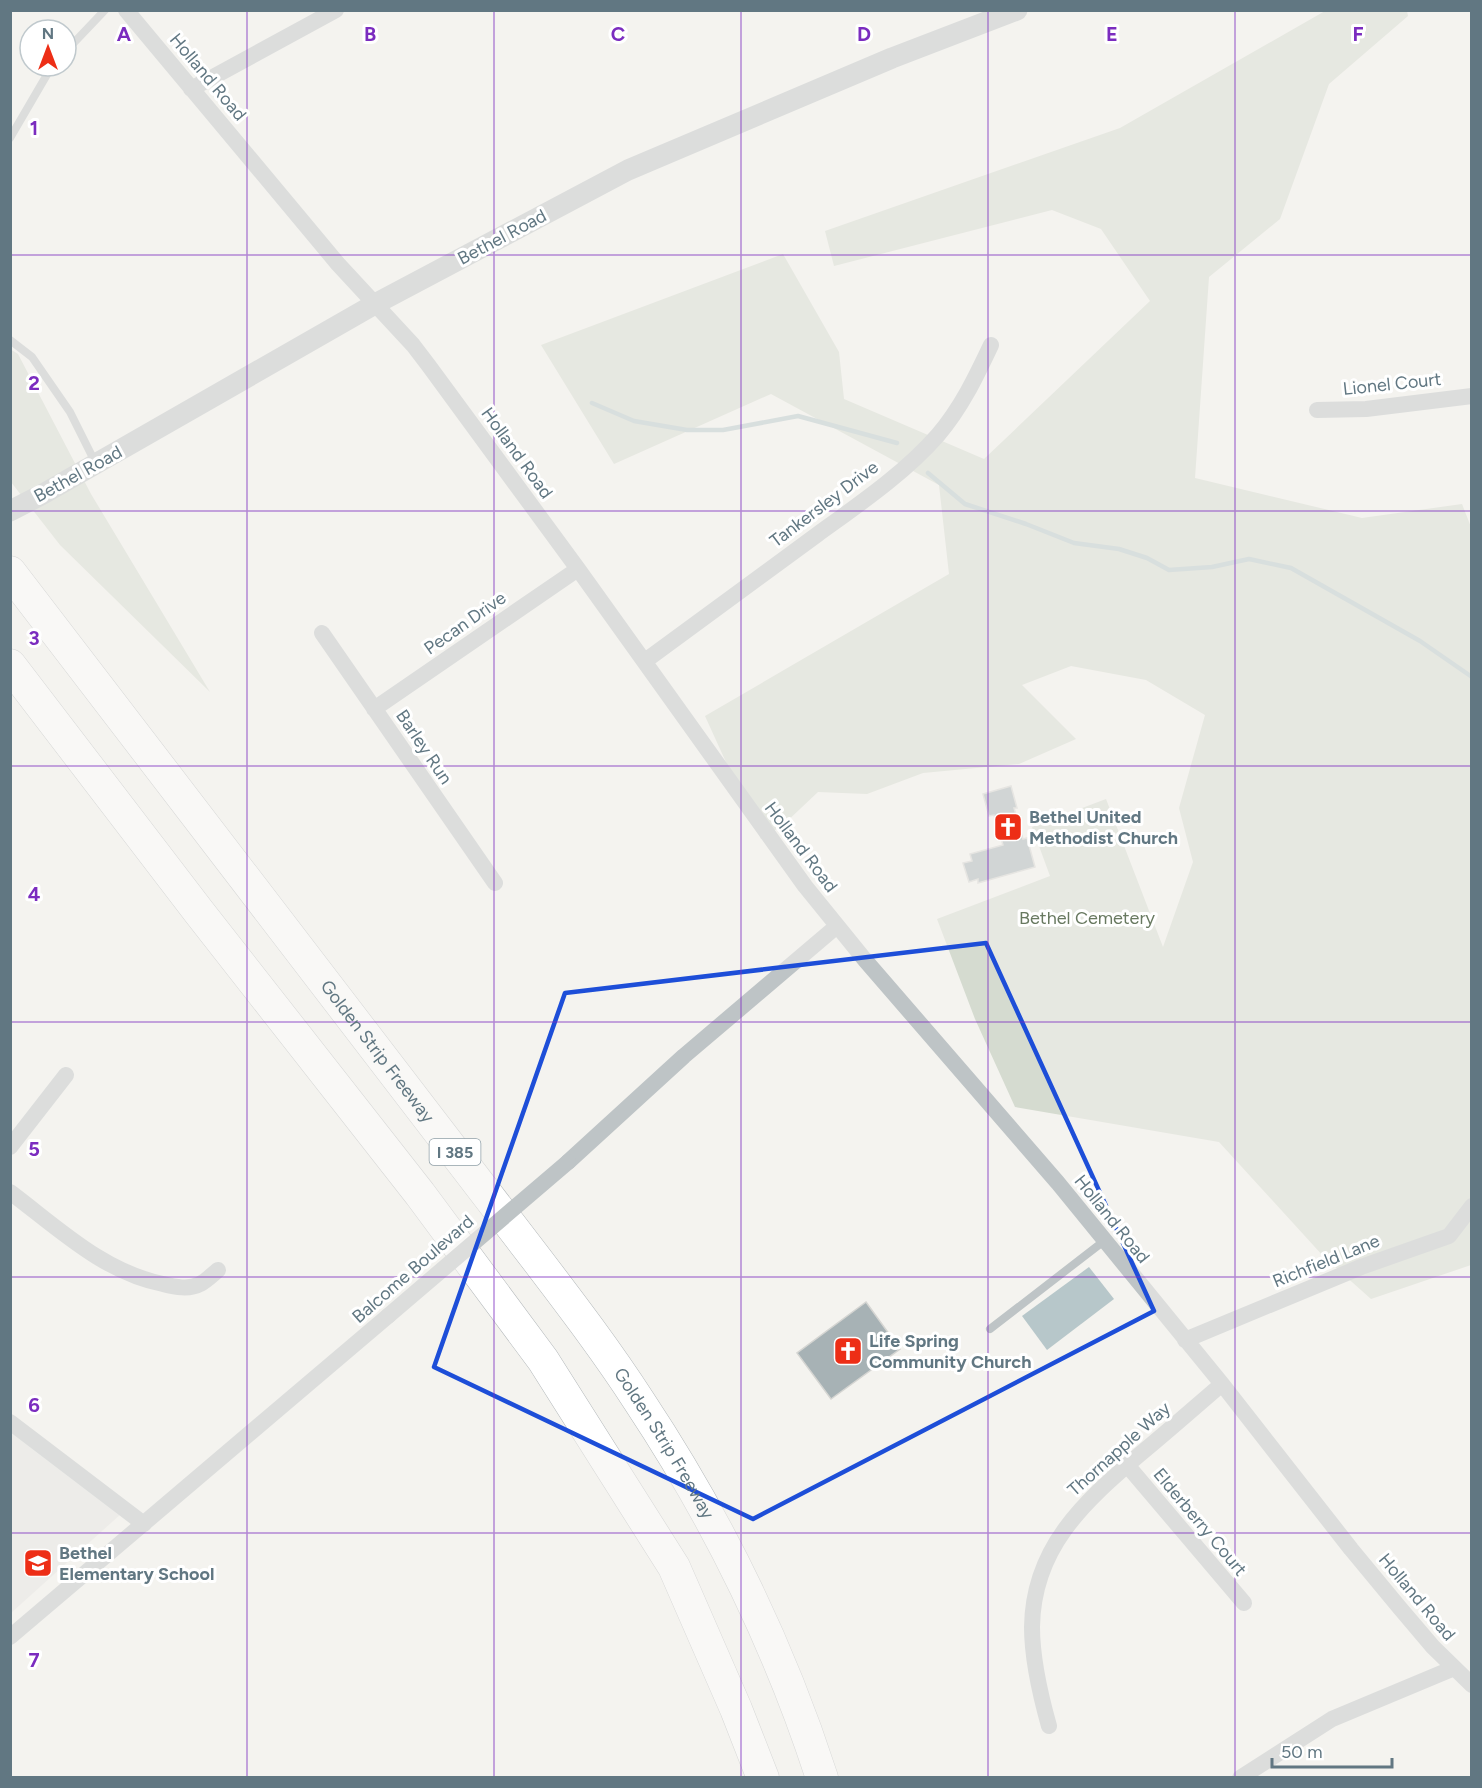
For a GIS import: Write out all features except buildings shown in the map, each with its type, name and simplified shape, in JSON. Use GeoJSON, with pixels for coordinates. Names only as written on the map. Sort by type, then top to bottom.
{"type":"FeatureCollection","features":[{"type":"Feature","properties":{"kind":"highway","name":"Golden Strip Freeway"},"geometry":{"type":"LineString","coordinates":[[10,572],[602,1345],[682,1470],[724,1545],[758,1616],[822,1778]]}},
{"type":"Feature","properties":{"kind":"highway","name":"I 385"},"geometry":{"type":"LineString","coordinates":[[10,665],[199,912],[420,1194],[543,1360],[674,1567],[736,1709],[763,1778]]}},
{"type":"Feature","properties":{"kind":"street","name":"Holland Road"},"geometry":{"type":"LineString","coordinates":[[126,10],[338,264],[424,359],[578,569],[766,833],[837,926],[1058,1183],[1222,1384],[1351,1549],[1433,1647],[1472,1685]]}},
{"type":"Feature","properties":{"kind":"street"},"geometry":{"type":"LineString","coordinates":[[192,89],[336,10]]}},
{"type":"Feature","properties":{"kind":"street","name":"Bethel Road"},"geometry":{"type":"LineString","coordinates":[[10,511],[375,304],[628,170],[892,58],[1017,10]]}},
{"type":"Feature","properties":{"kind":"street","name":"Tankersley Drive"},"geometry":{"type":"LineString","coordinates":[[645,662],[843,516],[915,459],[938,435],[957,409],[969,391],[991,345]]}},
{"type":"Feature","properties":{"kind":"street","name":"Lionel Court"},"geometry":{"type":"LineString","coordinates":[[1317,410],[1366,408],[1472,396]]}},
{"type":"Feature","properties":{"kind":"street","name":"Pecan Drive"},"geometry":{"type":"LineString","coordinates":[[374,709],[578,569]]}},
{"type":"Feature","properties":{"kind":"street","name":"Barley Run"},"geometry":{"type":"LineString","coordinates":[[322,633],[495,883]]}},
{"type":"Feature","properties":{"kind":"street","name":"Balcome Boulevard"},"geometry":{"type":"LineString","coordinates":[[10,1637],[568,1162],[684,1056],[837,926]]}},
{"type":"Feature","properties":{"kind":"street"},"geometry":{"type":"LineString","coordinates":[[10,1147],[66,1075]]}},
{"type":"Feature","properties":{"kind":"street"},"geometry":{"type":"LineString","coordinates":[[10,1192],[86,1250],[128,1275],[170,1286],[189,1287],[200,1284],[218,1270]]}},
{"type":"Feature","properties":{"kind":"street","name":"Richfield Lane"},"geometry":{"type":"LineString","coordinates":[[1185,1340],[1361,1267],[1449,1236],[1472,1206]]}},
{"type":"Feature","properties":{"kind":"street","name":"Thornapple Way"},"geometry":{"type":"LineString","coordinates":[[1049,1726],[1035,1664],[1033,1612],[1039,1580],[1052,1548],[1071,1519],[1092,1496],[1222,1384]]}},
{"type":"Feature","properties":{"kind":"street"},"geometry":{"type":"LineString","coordinates":[[10,1422],[144,1524]]}},
{"type":"Feature","properties":{"kind":"street","name":"Elderberry Court"},"geometry":{"type":"LineString","coordinates":[[1127,1466],[1244,1603]]}},
{"type":"Feature","properties":{"kind":"street"},"geometry":{"type":"LineString","coordinates":[[1240,1778],[1332,1719],[1454,1668]]}},
{"type":"Feature","properties":{"kind":"lane"},"geometry":{"type":"LineString","coordinates":[[78,38],[105,10]]}},
{"type":"Feature","properties":{"kind":"lane"},"geometry":{"type":"LineString","coordinates":[[10,138],[45,78]]}},
{"type":"Feature","properties":{"kind":"lane"},"geometry":{"type":"LineString","coordinates":[[10,340],[32,357],[70,412],[96,464]]}},
{"type":"Feature","properties":{"kind":"lane"},"geometry":{"type":"LineString","coordinates":[[990,1329],[1104,1241]]}},
{"type":"Feature","properties":{"kind":"highlighted area"},"geometry":{"type":"Polygon","coordinates":[[[986,943],[1154,1311],[753,1519],[434,1367],[565,993],[986,943]]]}},
{"type":"Feature","properties":{"kind":"shaded area"},"geometry":{"type":"Polygon","coordinates":[[[1089,1267],[1114,1299],[1047,1350],[1022,1316],[1089,1267]]]}},
{"type":"Feature","properties":{"kind":"shaded area","name":"Bethel Elementary School"},"geometry":{"type":"Polygon","coordinates":[[[10,1427],[122,1513],[11,1613],[10,1613],[10,1427]]]}},
{"type":"Feature","properties":{"kind":"green space","name":"Bethel Cemetery"},"geometry":{"type":"Polygon","coordinates":[[[1325,11],[1407,11],[1408,16],[1329,84],[1280,219],[1209,277],[1195,478],[1362,518],[1462,504],[1471,527],[1471,1265],[1371,1299],[1324,1257],[1219,1142],[1015,1107],[975,1019],[937,919],[1050,876],[1032,827],[1106,799],[1163,947],[1193,862],[1179,808],[1205,715],[1146,680],[1071,666],[1022,685],[1076,739],[1019,764],[923,773],[867,794],[818,792],[783,825],[761,839],[705,716],[949,574],[939,485],[771,394],[614,464],[541,345],[783,254],[839,352],[844,399],[984,459],[1150,301],[1101,229],[1052,210],[834,266],[825,231],[1120,128],[1325,11]]]}},
{"type":"Feature","properties":{"kind":"green space"},"geometry":{"type":"Polygon","coordinates":[[[10,349],[18,354],[91,494],[210,692],[60,545],[11,482],[10,349]]]}},
{"type":"Feature","properties":{"kind":"waterway"},"geometry":{"type":"LineString","coordinates":[[592,403],[634,421],[687,430],[723,430],[798,416],[897,443]]}},
{"type":"Feature","properties":{"kind":"waterway"},"geometry":{"type":"LineString","coordinates":[[928,473],[965,504],[1074,543],[1119,549],[1147,558],[1169,570],[1212,567],[1249,559],[1291,568],[1420,641],[1472,677]]}},
{"type":"Feature","properties":{"kind":"place","name":"Bethel United Methodist Church"},"geometry":{"type":"Point","coordinates":[1008,827]}},
{"type":"Feature","properties":{"kind":"place","name":"Life Spring Community Church"},"geometry":{"type":"Point","coordinates":[848,1351]}},
{"type":"Feature","properties":{"kind":"place","name":"Bethel Elementary School"},"geometry":{"type":"Point","coordinates":[38,1563]}}]}
